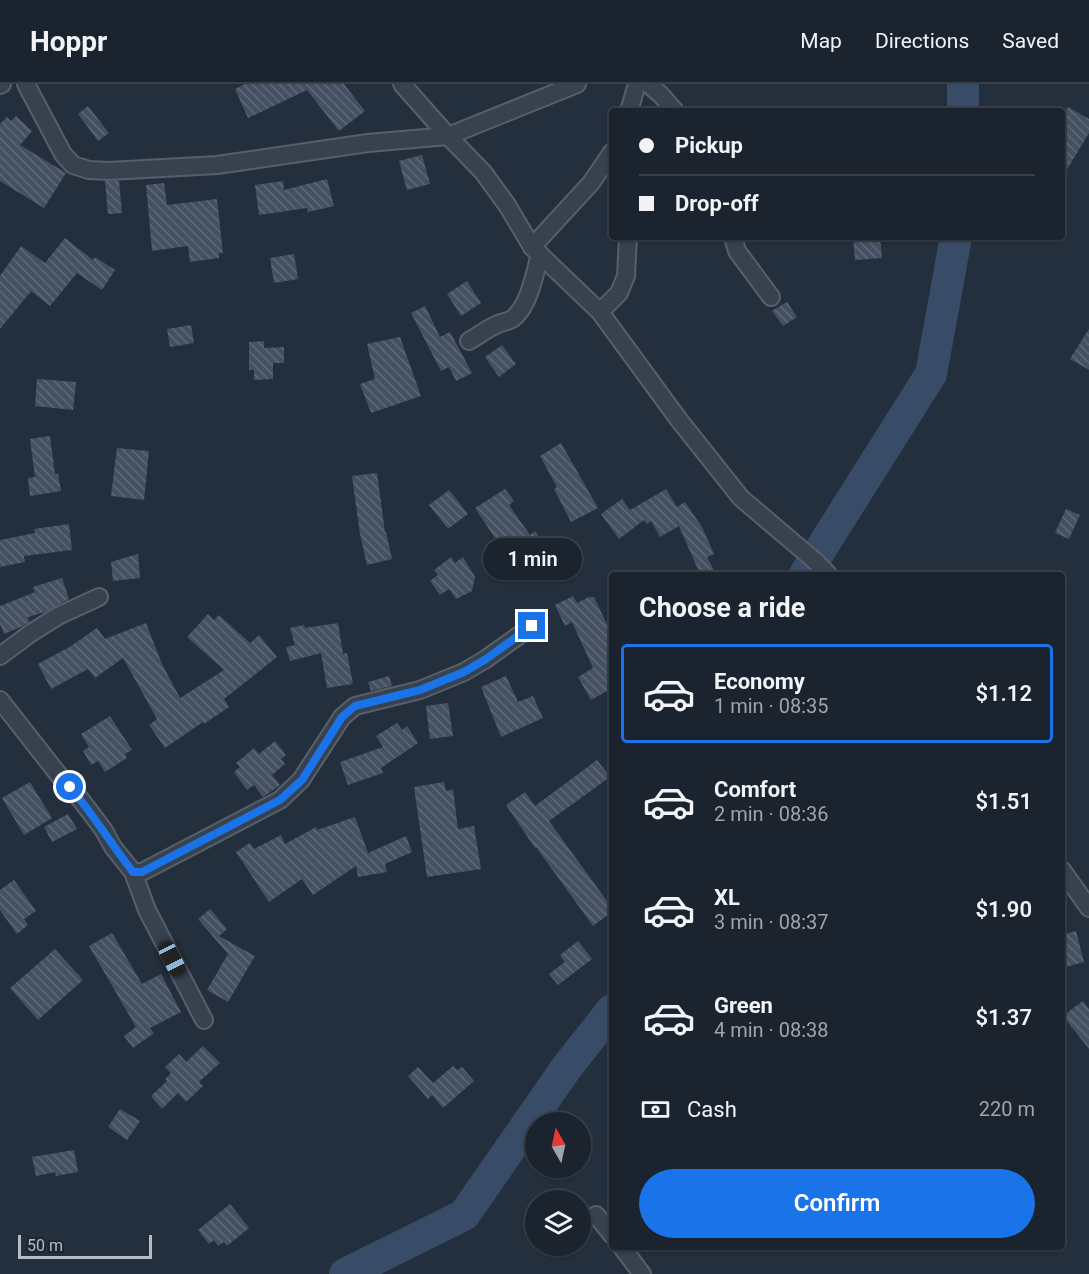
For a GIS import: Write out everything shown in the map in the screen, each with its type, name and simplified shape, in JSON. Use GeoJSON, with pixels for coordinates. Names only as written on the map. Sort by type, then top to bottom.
{"type":"FeatureCollection","features":[{"type":"Feature","properties":{"kind":"street"},"geometry":{"type":"LineString","coordinates":[[26,84],[63,154],[73,165],[88,170],[109,171],[218,165],[368,143],[448,136],[577,84]]}},
{"type":"Feature","properties":{"kind":"street"},"geometry":{"type":"LineString","coordinates":[[402,84],[483,172],[536,250],[600,312],[679,420],[741,498],[826,572]]}},
{"type":"Feature","properties":{"kind":"street"},"geometry":{"type":"LineString","coordinates":[[630,108],[637,84]]}},
{"type":"Feature","properties":{"kind":"street"},"geometry":{"type":"LineString","coordinates":[[648,84],[672,108]]}},
{"type":"Feature","properties":{"kind":"street"},"geometry":{"type":"LineString","coordinates":[[469,341],[496,324],[511,320],[521,310],[534,279],[536,250],[591,183],[609,156]]}},
{"type":"Feature","properties":{"kind":"street"},"geometry":{"type":"LineString","coordinates":[[600,312],[619,293],[626,276],[628,240]]}},
{"type":"Feature","properties":{"kind":"street"},"geometry":{"type":"LineString","coordinates":[[734,240],[737,250],[771,297]]}},
{"type":"Feature","properties":{"kind":"street"},"geometry":{"type":"LineString","coordinates":[[0,656],[58,616],[99,597]]}},
{"type":"Feature","properties":{"kind":"street"},"geometry":{"type":"LineString","coordinates":[[133,872],[150,869],[280,800],[302,780],[342,717],[355,706],[420,690],[464,672],[532,626]]}},
{"type":"Feature","properties":{"kind":"street"},"geometry":{"type":"LineString","coordinates":[[0,700],[81,800],[133,872],[147,910],[204,1020]]}},
{"type":"Feature","properties":{"kind":"street"},"geometry":{"type":"LineString","coordinates":[[1065,874],[1089,908]]}},
{"type":"Feature","properties":{"kind":"street"},"geometry":{"type":"LineString","coordinates":[[596,1215],[609,1231]]}},
{"type":"Feature","properties":{"kind":"street"},"geometry":{"type":"LineString","coordinates":[[624,1250],[642,1274]]}},
{"type":"Feature","properties":{"kind":"building"},"geometry":{"type":"Polygon","coordinates":[[[245,84],[344,84],[365,111],[339,131],[307,90],[248,118],[235,89],[245,84]]]}},
{"type":"Feature","properties":{"kind":"building"},"geometry":{"type":"Polygon","coordinates":[[[88,106],[109,133],[98,141],[78,114],[88,106]]]}},
{"type":"Feature","properties":{"kind":"building"},"geometry":{"type":"Polygon","coordinates":[[[1068,107],[1089,119],[1089,133],[1065,173],[1065,112],[1068,107]]]}},
{"type":"Feature","properties":{"kind":"building"},"geometry":{"type":"Polygon","coordinates":[[[16,116],[32,131],[20,145],[66,173],[44,208],[0,181],[0,124],[7,117],[11,121],[16,116]]]}},
{"type":"Feature","properties":{"kind":"building"},"geometry":{"type":"Polygon","coordinates":[[[422,155],[430,184],[407,190],[399,161],[422,155]]]}},
{"type":"Feature","properties":{"kind":"building"},"geometry":{"type":"Polygon","coordinates":[[[327,179],[334,206],[308,212],[307,208],[259,215],[255,185],[283,181],[284,190],[327,179]]]}},
{"type":"Feature","properties":{"kind":"building"},"geometry":{"type":"Polygon","coordinates":[[[105,181],[119,181],[122,213],[108,214],[105,181]]]}},
{"type":"Feature","properties":{"kind":"building"},"geometry":{"type":"Polygon","coordinates":[[[164,183],[167,205],[217,199],[223,253],[219,253],[219,258],[190,262],[188,246],[152,251],[146,185],[164,183]]]}},
{"type":"Feature","properties":{"kind":"building"},"geometry":{"type":"Polygon","coordinates":[[[65,238],[93,260],[95,257],[115,270],[102,290],[77,273],[50,306],[31,291],[0,329],[0,276],[21,246],[45,263],[65,238]]]}},
{"type":"Feature","properties":{"kind":"building"},"geometry":{"type":"Polygon","coordinates":[[[853,240],[880,240],[882,258],[855,260],[853,240]]]}},
{"type":"Feature","properties":{"kind":"building"},"geometry":{"type":"Polygon","coordinates":[[[294,254],[298,279],[274,283],[270,258],[294,254]]]}},
{"type":"Feature","properties":{"kind":"building"},"geometry":{"type":"Polygon","coordinates":[[[467,281],[481,303],[461,316],[447,294],[467,281]]]}},
{"type":"Feature","properties":{"kind":"building"},"geometry":{"type":"Polygon","coordinates":[[[787,302],[797,317],[783,326],[772,311],[787,302]]]}},
{"type":"Feature","properties":{"kind":"building"},"geometry":{"type":"Polygon","coordinates":[[[425,306],[440,337],[450,332],[472,373],[456,381],[449,367],[441,371],[411,313],[425,306]]]}},
{"type":"Feature","properties":{"kind":"building"},"geometry":{"type":"Polygon","coordinates":[[[191,325],[194,343],[170,347],[167,329],[191,325]]]}},
{"type":"Feature","properties":{"kind":"building"},"geometry":{"type":"Polygon","coordinates":[[[1089,329],[1089,370],[1070,359],[1089,329]]]}},
{"type":"Feature","properties":{"kind":"building"},"geometry":{"type":"Polygon","coordinates":[[[400,337],[421,396],[371,413],[360,384],[375,379],[367,344],[400,337]]]}},
{"type":"Feature","properties":{"kind":"building"},"geometry":{"type":"Polygon","coordinates":[[[264,341],[264,348],[284,347],[284,363],[273,363],[273,379],[254,380],[254,370],[249,370],[249,342],[264,341]]]}},
{"type":"Feature","properties":{"kind":"building"},"geometry":{"type":"Polygon","coordinates":[[[502,345],[516,364],[499,377],[485,357],[502,345]]]}},
{"type":"Feature","properties":{"kind":"building"},"geometry":{"type":"Polygon","coordinates":[[[37,379],[76,382],[73,410],[35,406],[37,379]]]}},
{"type":"Feature","properties":{"kind":"building"},"geometry":{"type":"Polygon","coordinates":[[[50,436],[55,474],[58,474],[61,491],[30,496],[28,478],[35,477],[30,439],[50,436]]]}},
{"type":"Feature","properties":{"kind":"building"},"geometry":{"type":"Polygon","coordinates":[[[561,443],[598,508],[571,522],[554,489],[557,487],[540,456],[561,443]]]}},
{"type":"Feature","properties":{"kind":"building"},"geometry":{"type":"Polygon","coordinates":[[[117,448],[149,451],[144,500],[111,496],[117,448]]]}},
{"type":"Feature","properties":{"kind":"building"},"geometry":{"type":"Polygon","coordinates":[[[377,473],[385,532],[392,559],[367,565],[352,476],[377,473]]]}},
{"type":"Feature","properties":{"kind":"building"},"geometry":{"type":"Polygon","coordinates":[[[505,489],[514,501],[509,505],[530,535],[535,531],[549,553],[527,566],[509,537],[499,544],[475,508],[505,489]]]}},
{"type":"Feature","properties":{"kind":"building"},"geometry":{"type":"Polygon","coordinates":[[[666,489],[677,507],[685,502],[702,527],[714,554],[707,557],[715,572],[699,572],[679,526],[660,537],[651,521],[647,524],[644,520],[619,539],[601,514],[622,499],[630,510],[666,489]]]}},
{"type":"Feature","properties":{"kind":"building"},"geometry":{"type":"Polygon","coordinates":[[[449,490],[468,514],[448,529],[429,505],[449,490]]]}},
{"type":"Feature","properties":{"kind":"building"},"geometry":{"type":"Polygon","coordinates":[[[1066,509],[1080,515],[1069,539],[1055,533],[1066,509]]]}},
{"type":"Feature","properties":{"kind":"building"},"geometry":{"type":"Polygon","coordinates":[[[69,524],[72,550],[24,556],[25,562],[0,567],[0,540],[35,533],[34,529],[69,524]]]}},
{"type":"Feature","properties":{"kind":"building"},"geometry":{"type":"Polygon","coordinates":[[[138,554],[140,578],[113,581],[111,562],[138,554]]]}},
{"type":"Feature","properties":{"kind":"building"},"geometry":{"type":"Polygon","coordinates":[[[451,557],[455,563],[463,557],[475,577],[472,591],[456,599],[449,589],[440,595],[430,581],[438,575],[434,570],[451,557]]]}},
{"type":"Feature","properties":{"kind":"building"},"geometry":{"type":"Polygon","coordinates":[[[62,578],[69,599],[45,612],[28,617],[29,622],[4,634],[0,624],[0,606],[35,592],[33,587],[62,578]]]}},
{"type":"Feature","properties":{"kind":"building"},"geometry":{"type":"Polygon","coordinates":[[[573,596],[577,603],[594,597],[609,629],[609,690],[591,700],[578,677],[593,668],[572,622],[565,626],[555,605],[573,596]]]}},
{"type":"Feature","properties":{"kind":"building"},"geometry":{"type":"Polygon","coordinates":[[[208,614],[214,620],[219,615],[250,643],[259,635],[277,657],[224,699],[229,707],[165,748],[149,725],[157,719],[123,658],[95,678],[88,669],[51,689],[38,664],[71,646],[97,628],[105,639],[146,623],[162,664],[180,698],[224,670],[187,637],[208,614]]]}},
{"type":"Feature","properties":{"kind":"building"},"geometry":{"type":"Polygon","coordinates":[[[338,623],[343,654],[347,653],[353,684],[327,688],[321,653],[290,661],[286,647],[295,645],[290,628],[338,623]]]}},
{"type":"Feature","properties":{"kind":"building"},"geometry":{"type":"Polygon","coordinates":[[[389,676],[392,686],[371,691],[368,682],[389,676]]]}},
{"type":"Feature","properties":{"kind":"building"},"geometry":{"type":"Polygon","coordinates":[[[506,676],[518,702],[533,696],[543,718],[501,737],[481,687],[506,676]]]}},
{"type":"Feature","properties":{"kind":"building"},"geometry":{"type":"Polygon","coordinates":[[[448,703],[453,736],[430,739],[426,706],[448,703]]]}},
{"type":"Feature","properties":{"kind":"building"},"geometry":{"type":"Polygon","coordinates":[[[110,716],[132,750],[125,754],[127,758],[105,772],[98,761],[91,765],[83,751],[89,747],[81,734],[110,716]]]}},
{"type":"Feature","properties":{"kind":"building"},"geometry":{"type":"Polygon","coordinates":[[[397,723],[402,730],[407,726],[418,743],[381,768],[383,773],[348,785],[340,762],[383,747],[376,736],[397,723]]]}},
{"type":"Feature","properties":{"kind":"building"},"geometry":{"type":"Polygon","coordinates":[[[275,741],[286,755],[281,759],[285,764],[272,775],[280,785],[263,797],[254,785],[247,790],[234,772],[240,767],[236,763],[254,748],[259,754],[275,741]]]}},
{"type":"Feature","properties":{"kind":"building"},"geometry":{"type":"Polygon","coordinates":[[[597,760],[609,776],[549,821],[609,904],[609,914],[593,926],[506,805],[525,792],[535,806],[597,760]]]}},
{"type":"Feature","properties":{"kind":"building"},"geometry":{"type":"Polygon","coordinates":[[[30,782],[52,818],[24,835],[2,798],[30,782]]]}},
{"type":"Feature","properties":{"kind":"building"},"geometry":{"type":"Polygon","coordinates":[[[444,782],[446,791],[453,789],[458,829],[474,826],[481,869],[427,877],[414,787],[444,782]]]}},
{"type":"Feature","properties":{"kind":"building"},"geometry":{"type":"Polygon","coordinates":[[[68,814],[77,829],[52,842],[44,827],[68,814]]]}},
{"type":"Feature","properties":{"kind":"building"},"geometry":{"type":"Polygon","coordinates":[[[355,817],[368,853],[406,836],[412,852],[385,864],[387,872],[358,877],[356,866],[313,895],[302,879],[269,902],[236,852],[250,843],[254,849],[281,835],[285,844],[316,827],[317,830],[355,817]]]}},
{"type":"Feature","properties":{"kind":"building"},"geometry":{"type":"Polygon","coordinates":[[[14,880],[36,911],[24,919],[28,925],[17,934],[0,910],[0,890],[14,880]]]}},
{"type":"Feature","properties":{"kind":"building"},"geometry":{"type":"Polygon","coordinates":[[[210,909],[227,929],[219,936],[255,956],[228,1002],[207,990],[228,954],[198,919],[210,909]]]}},
{"type":"Feature","properties":{"kind":"building"},"geometry":{"type":"Polygon","coordinates":[[[1076,931],[1084,962],[1065,967],[1065,934],[1076,931]]]}},
{"type":"Feature","properties":{"kind":"building"},"geometry":{"type":"Polygon","coordinates":[[[112,933],[142,984],[161,974],[181,1012],[150,1028],[154,1033],[133,1048],[124,1036],[136,1027],[89,946],[112,933]]]}},
{"type":"Feature","properties":{"kind":"building"},"geometry":{"type":"Polygon","coordinates":[[[578,941],[592,959],[558,985],[549,974],[565,962],[560,955],[578,941]]]}},
{"type":"Feature","properties":{"kind":"building"},"geometry":{"type":"Polygon","coordinates":[[[55,949],[83,980],[38,1020],[10,988],[55,949]]]}},
{"type":"Feature","properties":{"kind":"building"},"geometry":{"type":"Polygon","coordinates":[[[1083,1001],[1089,1009],[1089,1049],[1065,1019],[1065,1014],[1083,1001]]]}},
{"type":"Feature","properties":{"kind":"building"},"geometry":{"type":"Polygon","coordinates":[[[203,1046],[220,1063],[199,1082],[203,1086],[186,1102],[178,1093],[162,1109],[151,1096],[167,1081],[165,1079],[171,1073],[165,1067],[179,1054],[186,1062],[203,1046]]]}},
{"type":"Feature","properties":{"kind":"building"},"geometry":{"type":"Polygon","coordinates":[[[453,1066],[457,1070],[462,1067],[474,1081],[443,1108],[432,1095],[428,1099],[408,1076],[418,1067],[433,1083],[453,1066]]]}},
{"type":"Feature","properties":{"kind":"building"},"geometry":{"type":"Polygon","coordinates":[[[120,1109],[140,1121],[127,1140],[108,1127],[120,1109]]]}},
{"type":"Feature","properties":{"kind":"building"},"geometry":{"type":"Polygon","coordinates":[[[74,1150],[78,1172],[56,1176],[55,1172],[36,1176],[32,1157],[74,1150]]]}},
{"type":"Feature","properties":{"kind":"building"},"geometry":{"type":"Polygon","coordinates":[[[230,1204],[249,1228],[227,1246],[224,1242],[218,1246],[214,1240],[209,1244],[198,1230],[230,1204]]]}},
{"type":"Feature","properties":{"kind":"waterway"},"geometry":{"type":"LineString","coordinates":[[963,84],[963,108]]}},
{"type":"Feature","properties":{"kind":"waterway"},"geometry":{"type":"LineString","coordinates":[[806,572],[931,374],[955,240]]}},
{"type":"Feature","properties":{"kind":"waterway"},"geometry":{"type":"LineString","coordinates":[[345,1274],[464,1215],[567,1067],[609,1014]]}},
{"type":"Feature","properties":{"kind":"route"},"geometry":{"type":"LineString","coordinates":[[70,787],[133,872],[142,872],[280,800],[302,780],[342,717],[355,706],[420,690],[464,672],[532,626]]}}]}
